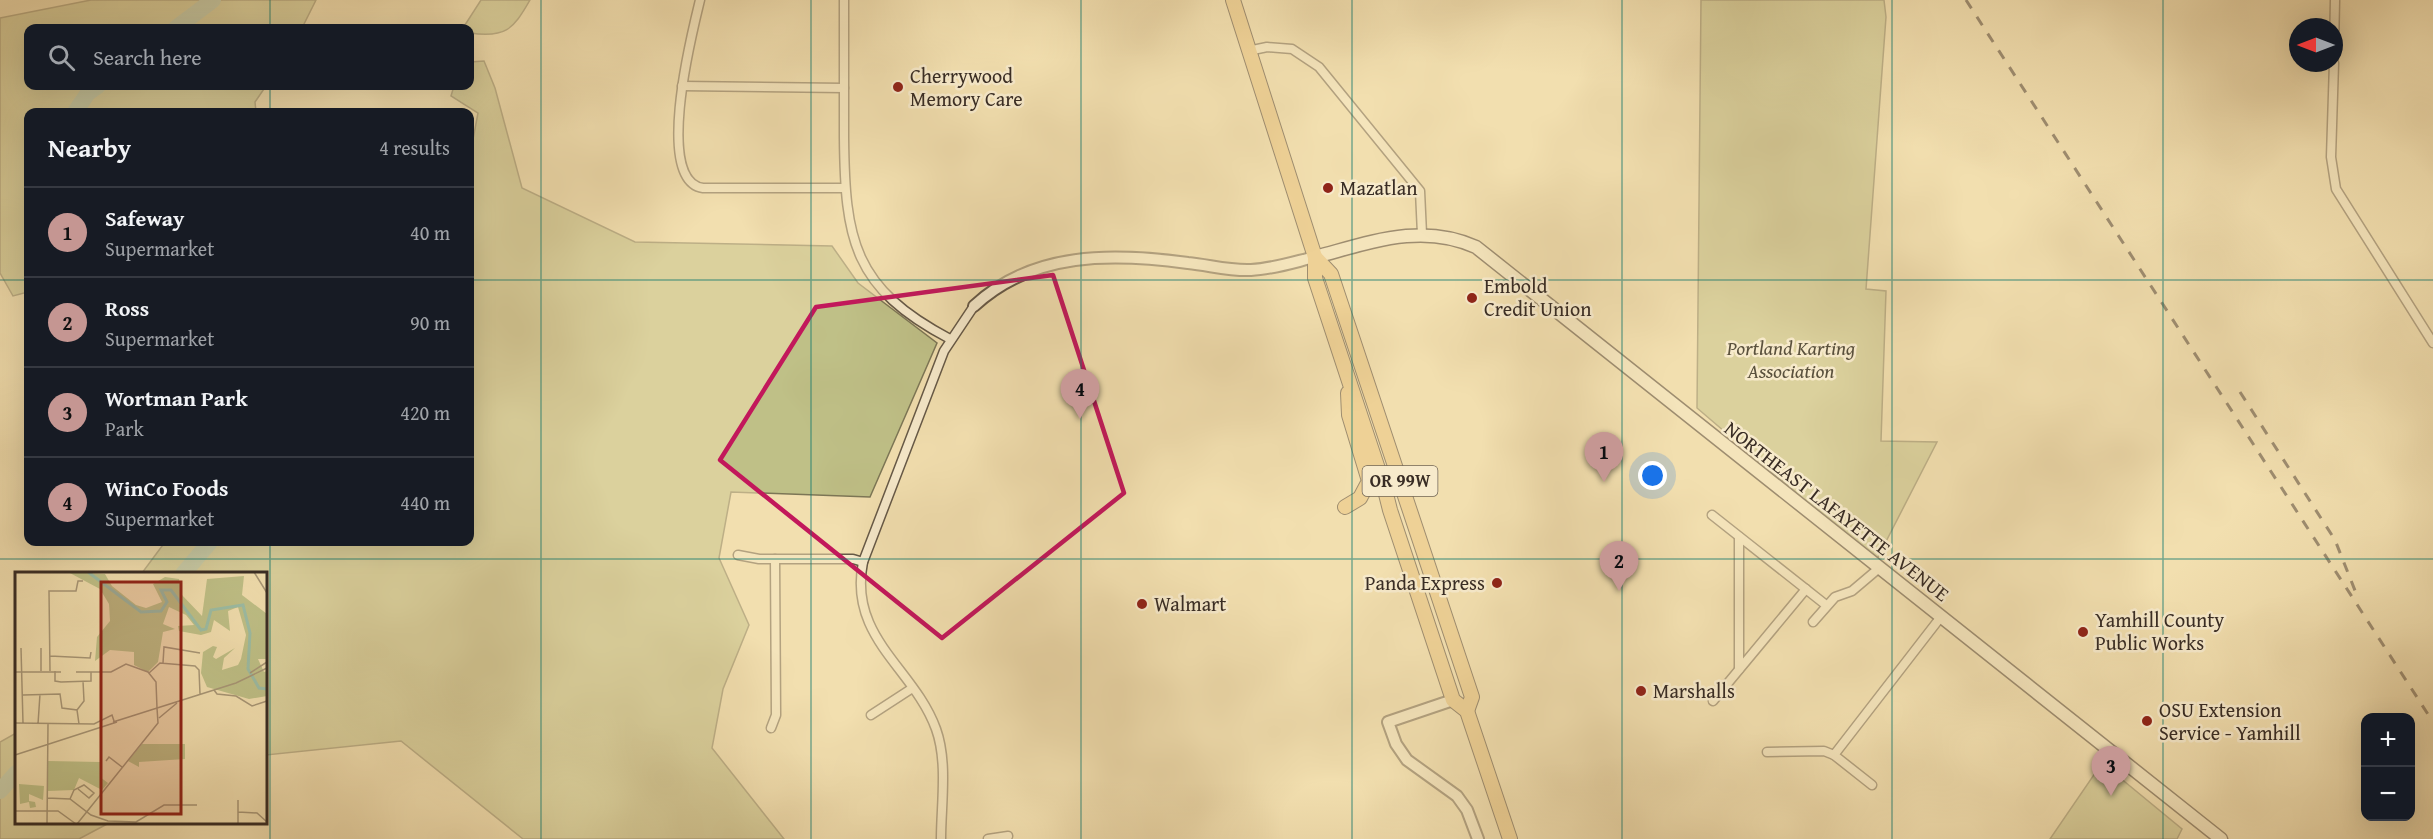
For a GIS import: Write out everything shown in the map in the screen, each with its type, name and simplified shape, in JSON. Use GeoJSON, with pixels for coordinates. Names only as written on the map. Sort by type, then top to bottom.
{"type":"FeatureCollection","features":[{"type":"Feature","properties":{"kind":"highway","name":"OR 99W"},"geometry":{"type":"LineString","coordinates":[[1233,0],[1315,257],[1315,278],[1453,700]]}},
{"type":"Feature","properties":{"kind":"highway","name":"OR 99W"},"geometry":{"type":"LineString","coordinates":[[1315,257],[1331,274],[1406,497],[1472,697],[1467,711],[1509,839]]}},
{"type":"Feature","properties":{"kind":"highway"},"geometry":{"type":"LineString","coordinates":[[1346,507],[1360,498],[1369,481],[1349,415],[1347,373]]}},
{"type":"Feature","properties":{"kind":"highway"},"geometry":{"type":"LineString","coordinates":[[1354,394],[1366,410],[1391,484],[1399,495],[1406,497]]}},
{"type":"Feature","properties":{"kind":"highway"},"geometry":{"type":"LineString","coordinates":[[1390,510],[1404,520],[1414,554],[1431,572]]}},
{"type":"Feature","properties":{"kind":"highway"},"geometry":{"type":"LineString","coordinates":[[1453,700],[1467,711]]}},
{"type":"Feature","properties":{"kind":"main road","name":"NORTHEAST LAFAYETTE AVENUE"},"geometry":{"type":"LineString","coordinates":[[1315,257],[1377,240],[1422,234],[1458,239],[1491,257],[1878,569],[2221,839]]}},
{"type":"Feature","properties":{"kind":"street"},"geometry":{"type":"LineString","coordinates":[[700,0],[682,86],[680,160],[687,182],[693,187],[703,188],[845,188]]}},
{"type":"Feature","properties":{"kind":"street"},"geometry":{"type":"LineString","coordinates":[[844,0],[845,188],[848,222],[854,244],[867,272],[889,299],[914,319],[950,339]]}},
{"type":"Feature","properties":{"kind":"street"},"geometry":{"type":"LineString","coordinates":[[2335,0],[2335,18]]}},
{"type":"Feature","properties":{"kind":"street"},"geometry":{"type":"LineString","coordinates":[[1248,51],[1267,47],[1292,49],[1319,67],[1420,191],[1422,234]]}},
{"type":"Feature","properties":{"kind":"street"},"geometry":{"type":"LineString","coordinates":[[2334,72],[2331,157],[2336,189],[2433,343]]}},
{"type":"Feature","properties":{"kind":"street"},"geometry":{"type":"LineString","coordinates":[[682,86],[694,88],[844,87]]}},
{"type":"Feature","properties":{"kind":"street"},"geometry":{"type":"LineString","coordinates":[[941,839],[939,740],[931,718],[867,620],[861,600],[860,578],[863,562],[950,339],[988,293],[1018,274],[1071,260],[1154,259],[1246,270],[1315,257]]}},
{"type":"Feature","properties":{"kind":"street"},"geometry":{"type":"LineString","coordinates":[[1712,515],[1826,605]]}},
{"type":"Feature","properties":{"kind":"street"},"geometry":{"type":"LineString","coordinates":[[1739,670],[1740,537]]}},
{"type":"Feature","properties":{"kind":"street"},"geometry":{"type":"LineString","coordinates":[[738,555],[775,559],[853,559],[863,562]]}},
{"type":"Feature","properties":{"kind":"street"},"geometry":{"type":"LineString","coordinates":[[771,728],[776,715],[775,559]]}},
{"type":"Feature","properties":{"kind":"street"},"geometry":{"type":"LineString","coordinates":[[1813,622],[1835,597],[1852,591],[1878,569]]}},
{"type":"Feature","properties":{"kind":"street"},"geometry":{"type":"LineString","coordinates":[[1713,701],[1806,589]]}},
{"type":"Feature","properties":{"kind":"street"},"geometry":{"type":"LineString","coordinates":[[1834,756],[1940,618]]}},
{"type":"Feature","properties":{"kind":"street"},"geometry":{"type":"LineString","coordinates":[[871,715],[911,689]]}},
{"type":"Feature","properties":{"kind":"street"},"geometry":{"type":"LineString","coordinates":[[1453,700],[1388,722],[1396,744],[1407,760],[1457,796],[1467,810],[1478,839]]}},
{"type":"Feature","properties":{"kind":"street"},"geometry":{"type":"LineString","coordinates":[[1767,752],[1824,752],[1834,756],[1872,785]]}},
{"type":"Feature","properties":{"kind":"street"},"geometry":{"type":"LineString","coordinates":[[987,839],[1008,836]]}},
{"type":"Feature","properties":{"kind":"highlighted area"},"geometry":{"type":"Polygon","coordinates":[[[1053,275],[1124,493],[942,638],[720,460],[816,307],[1053,275]]]}},
{"type":"Feature","properties":{"kind":"green space"},"geometry":{"type":"Polygon","coordinates":[[[91,0],[316,0],[304,24],[24,24],[24,90],[263,90],[255,102],[256,108],[24,108],[24,293],[13,296],[0,273],[0,18],[91,0]]]}},
{"type":"Feature","properties":{"kind":"green space"},"geometry":{"type":"Polygon","coordinates":[[[481,0],[530,0],[513,25],[500,33],[474,33],[474,24],[466,24],[481,0]]]}},
{"type":"Feature","properties":{"kind":"green space","name":"Portland Karting Association"},"geometry":{"type":"Polygon","coordinates":[[[1701,0],[1884,0],[1886,17],[1866,289],[1886,291],[1881,441],[1937,442],[1876,561],[1697,408],[1701,0]]]}},
{"type":"Feature","properties":{"kind":"green space"},"geometry":{"type":"Polygon","coordinates":[[[484,61],[495,88],[522,188],[635,242],[832,246],[858,283],[937,343],[870,497],[731,492],[719,558],[749,625],[723,689],[712,748],[784,839],[523,839],[401,741],[267,755],[267,572],[143,572],[162,546],[474,546],[474,134],[478,113],[474,108],[470,108],[451,96],[453,90],[474,90],[474,62],[484,61]]]}},
{"type":"Feature","properties":{"kind":"green space"},"geometry":{"type":"Polygon","coordinates":[[[15,734],[15,824],[107,824],[79,839],[0,839],[0,742],[15,734]]]}},
{"type":"Feature","properties":{"kind":"green space"},"geometry":{"type":"Polygon","coordinates":[[[2102,763],[2182,829],[2177,839],[2050,839],[2102,763]]]}},
{"type":"Feature","properties":{"kind":"waterway"},"geometry":{"type":"LineString","coordinates":[[181,24],[213,0]]}},
{"type":"Feature","properties":{"kind":"waterway"},"geometry":{"type":"LineString","coordinates":[[78,108],[92,90]]}},
{"type":"Feature","properties":{"kind":"waterway"},"geometry":{"type":"LineString","coordinates":[[185,572],[207,546]]}},
{"type":"Feature","properties":{"kind":"waterway"},"geometry":{"type":"LineString","coordinates":[[0,791],[15,774]]}},
{"type":"Feature","properties":{"kind":"railway"},"geometry":{"type":"LineString","coordinates":[[1966,0],[2433,722]]}},
{"type":"Feature","properties":{"kind":"railway"},"geometry":{"type":"LineString","coordinates":[[2240,392],[2335,540],[2356,593]]}},
{"type":"Feature","properties":{"kind":"place","name":"Cherrywood Memory Care"},"geometry":{"type":"Point","coordinates":[898,87]}},
{"type":"Feature","properties":{"kind":"place","name":"Mazatlan"},"geometry":{"type":"Point","coordinates":[1328,188]}},
{"type":"Feature","properties":{"kind":"place","name":"Embold Credit Union"},"geometry":{"type":"Point","coordinates":[1472,298]}},
{"type":"Feature","properties":{"kind":"place","name":"WinCo Foods"},"geometry":{"type":"Point","coordinates":[1080,419]}},
{"type":"Feature","properties":{"kind":"place","name":"Safeway"},"geometry":{"type":"Point","coordinates":[1604,482]}},
{"type":"Feature","properties":{"kind":"place","name":"Panda Express"},"geometry":{"type":"Point","coordinates":[1497,583]}},
{"type":"Feature","properties":{"kind":"place","name":"Ross"},"geometry":{"type":"Point","coordinates":[1619,591]}},
{"type":"Feature","properties":{"kind":"place","name":"Walmart"},"geometry":{"type":"Point","coordinates":[1142,604]}},
{"type":"Feature","properties":{"kind":"place","name":"Yamhill County Public Works"},"geometry":{"type":"Point","coordinates":[2083,632]}},
{"type":"Feature","properties":{"kind":"place","name":"Marshalls"},"geometry":{"type":"Point","coordinates":[1641,691]}},
{"type":"Feature","properties":{"kind":"place","name":"OSU Extension Service - Yamhill"},"geometry":{"type":"Point","coordinates":[2147,721]}},
{"type":"Feature","properties":{"kind":"place","name":"Wortman Park"},"geometry":{"type":"Point","coordinates":[2111,796]}}]}
